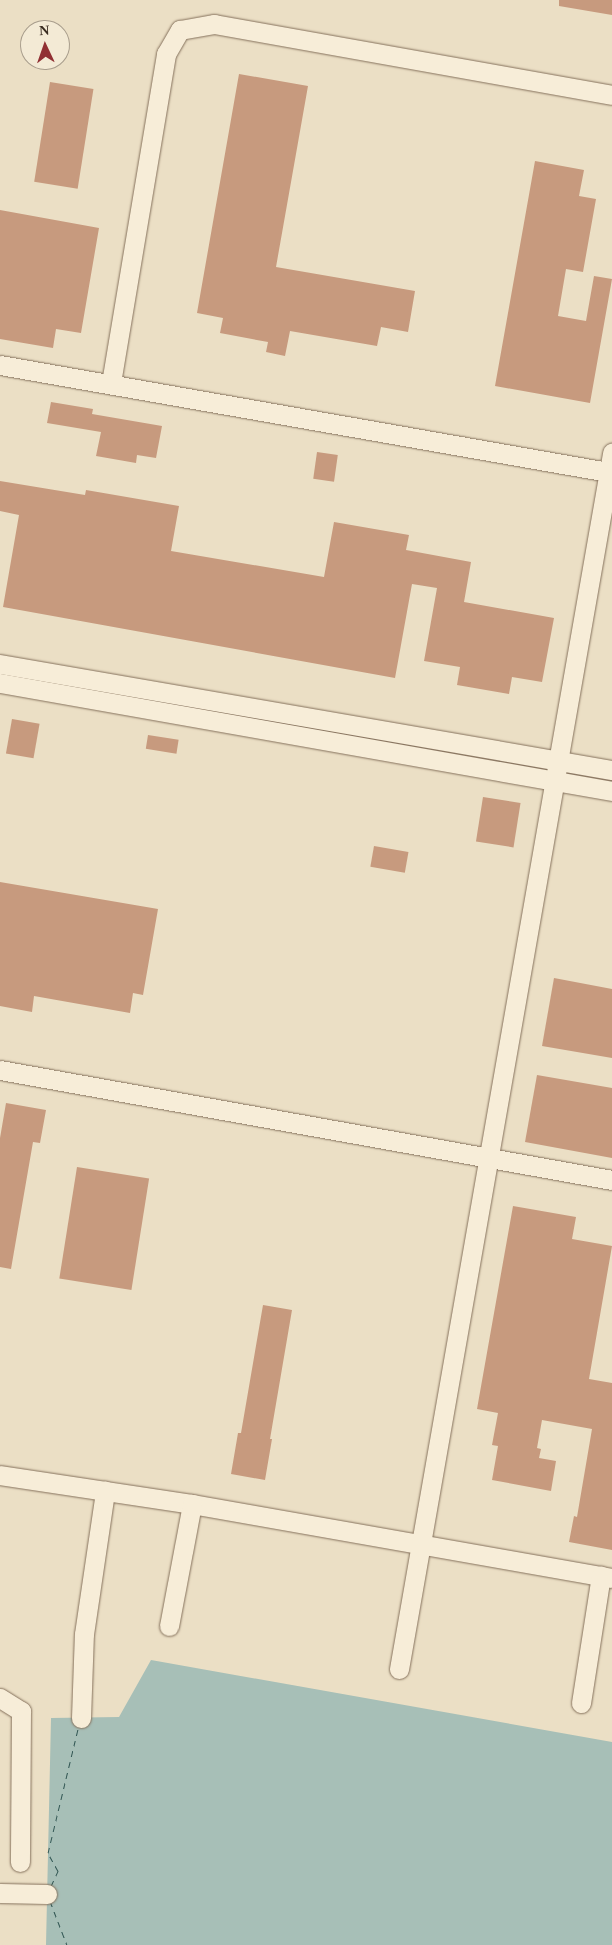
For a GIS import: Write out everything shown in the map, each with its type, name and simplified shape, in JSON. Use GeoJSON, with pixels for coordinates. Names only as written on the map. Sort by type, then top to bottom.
{"type":"FeatureCollection","features":[{"type":"Feature","properties":{"kind":"street"},"geometry":{"type":"LineString","coordinates":[[111,383],[166,54],[180,30],[214,24],[612,95]]}},
{"type":"Feature","properties":{"kind":"street"},"geometry":{"type":"LineString","coordinates":[[0,365],[111,383],[608,472]]}},
{"type":"Feature","properties":{"kind":"street"},"geometry":{"type":"LineString","coordinates":[[399,1668],[487,1158],[560,760],[612,453]]}},
{"type":"Feature","properties":{"kind":"street"},"geometry":{"type":"LineString","coordinates":[[0,664],[612,770]]}},
{"type":"Feature","properties":{"kind":"street"},"geometry":{"type":"LineString","coordinates":[[0,683],[612,791]]}},
{"type":"Feature","properties":{"kind":"street"},"geometry":{"type":"LineString","coordinates":[[0,1070],[612,1180]]}},
{"type":"Feature","properties":{"kind":"street"},"geometry":{"type":"LineString","coordinates":[[0,1475],[192,1504],[607,1577],[581,1703]]}},
{"type":"Feature","properties":{"kind":"street"},"geometry":{"type":"LineString","coordinates":[[81,1718],[82,1654],[87,1600],[105,1491]]}},
{"type":"Feature","properties":{"kind":"street"},"geometry":{"type":"LineString","coordinates":[[169,1626],[192,1504]]}},
{"type":"Feature","properties":{"kind":"street"},"geometry":{"type":"LineString","coordinates":[[2,1698],[21,1711],[20,1862]]}},
{"type":"Feature","properties":{"kind":"street"},"geometry":{"type":"LineString","coordinates":[[0,1894],[47,1894]]}},
{"type":"Feature","properties":{"kind":"water"},"geometry":{"type":"Polygon","coordinates":[[[151,1660],[612,1742],[612,1945],[46,1945],[51,1718],[119,1717],[151,1660]]]}},
{"type":"Feature","properties":{"kind":"building"},"geometry":{"type":"Polygon","coordinates":[[[559,0],[612,0],[612,15],[559,6],[559,0]]]}},
{"type":"Feature","properties":{"kind":"building"},"geometry":{"type":"Polygon","coordinates":[[[239,74],[308,86],[276,267],[415,291],[408,332],[381,327],[377,346],[290,331],[285,356],[266,352],[268,342],[220,333],[223,318],[197,313],[239,74]]]}},
{"type":"Feature","properties":{"kind":"building"},"geometry":{"type":"Polygon","coordinates":[[[50,82],[93,89],[78,189],[34,182],[50,82]]]}},
{"type":"Feature","properties":{"kind":"building"},"geometry":{"type":"Polygon","coordinates":[[[535,161],[584,170],[579,196],[596,199],[583,272],[566,269],[558,316],[586,321],[594,276],[612,279],[590,403],[495,386],[535,161]]]}},
{"type":"Feature","properties":{"kind":"building"},"geometry":{"type":"Polygon","coordinates":[[[0,210],[99,228],[81,333],[56,329],[53,348],[0,339],[0,210]]]}},
{"type":"Feature","properties":{"kind":"building"},"geometry":{"type":"Polygon","coordinates":[[[51,402],[93,409],[92,414],[162,426],[156,458],[137,455],[136,463],[96,456],[101,432],[47,423],[51,402]]]}},
{"type":"Feature","properties":{"kind":"building"},"geometry":{"type":"Polygon","coordinates":[[[317,452],[338,455],[334,482],[313,479],[317,452]]]}},
{"type":"Feature","properties":{"kind":"building"},"geometry":{"type":"Polygon","coordinates":[[[0,481],[85,495],[86,490],[179,506],[171,551],[324,577],[334,522],[409,535],[406,550],[471,562],[464,602],[554,618],[542,682],[512,677],[509,694],[457,685],[460,667],[424,661],[437,588],[412,584],[395,678],[3,607],[19,515],[0,511],[0,481]]]}},
{"type":"Feature","properties":{"kind":"building"},"geometry":{"type":"Polygon","coordinates":[[[12,719],[40,724],[33,758],[6,753],[12,719]]]}},
{"type":"Feature","properties":{"kind":"building"},"geometry":{"type":"Polygon","coordinates":[[[148,735],[179,740],[176,754],[146,749],[148,735]]]}},
{"type":"Feature","properties":{"kind":"building"},"geometry":{"type":"Polygon","coordinates":[[[483,797],[521,803],[513,847],[476,841],[483,797]]]}},
{"type":"Feature","properties":{"kind":"building"},"geometry":{"type":"Polygon","coordinates":[[[374,846],[408,852],[405,873],[370,867],[374,846]]]}},
{"type":"Feature","properties":{"kind":"building"},"geometry":{"type":"Polygon","coordinates":[[[0,882],[158,909],[143,995],[133,993],[130,1013],[34,996],[32,1012],[0,1006],[0,882]]]}},
{"type":"Feature","properties":{"kind":"building"},"geometry":{"type":"Polygon","coordinates":[[[554,978],[612,989],[612,1058],[542,1046],[554,978]]]}},
{"type":"Feature","properties":{"kind":"building"},"geometry":{"type":"Polygon","coordinates":[[[537,1075],[612,1088],[612,1158],[525,1142],[537,1075]]]}},
{"type":"Feature","properties":{"kind":"building"},"geometry":{"type":"Polygon","coordinates":[[[6,1103],[46,1110],[40,1143],[33,1142],[11,1269],[0,1267],[0,1138],[6,1103]]]}},
{"type":"Feature","properties":{"kind":"building"},"geometry":{"type":"Polygon","coordinates":[[[77,1167],[149,1178],[131,1290],[59,1279],[77,1167]]]}},
{"type":"Feature","properties":{"kind":"building"},"geometry":{"type":"Polygon","coordinates":[[[513,1206],[576,1217],[572,1239],[612,1246],[589,1379],[612,1383],[612,1550],[569,1542],[574,1516],[577,1517],[592,1429],[542,1420],[537,1448],[541,1449],[539,1458],[556,1461],[551,1491],[492,1480],[498,1446],[492,1445],[498,1413],[477,1409],[513,1206]]]}},
{"type":"Feature","properties":{"kind":"building"},"geometry":{"type":"Polygon","coordinates":[[[263,1305],[292,1310],[265,1480],[231,1474],[238,1433],[241,1433],[263,1305]]]}},
{"type":"Feature","properties":{"kind":"ferry route"},"geometry":{"type":"LineString","coordinates":[[51,1886],[58,1871],[48,1853],[79,1725]]}},
{"type":"Feature","properties":{"kind":"ferry route"},"geometry":{"type":"LineString","coordinates":[[50,1901],[67,1945]]}}]}
